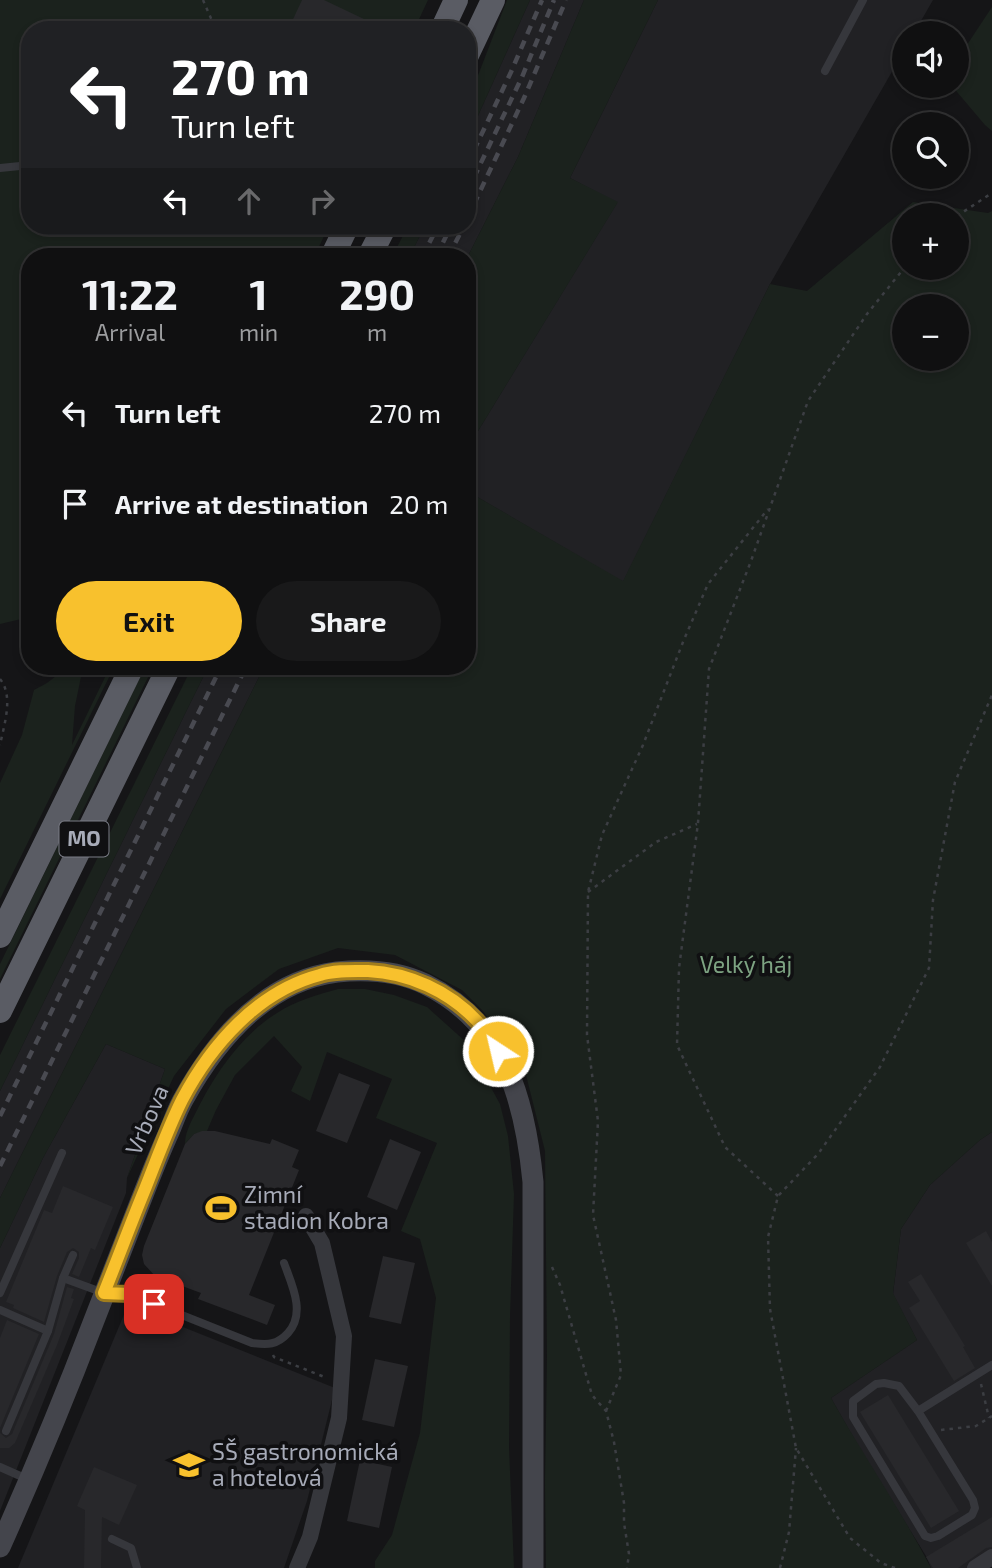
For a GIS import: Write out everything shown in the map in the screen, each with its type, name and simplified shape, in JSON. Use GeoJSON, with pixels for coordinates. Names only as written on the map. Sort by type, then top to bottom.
{"type":"FeatureCollection","features":[{"type":"Feature","properties":{"kind":"highway"},"geometry":{"type":"LineString","coordinates":[[446,21],[456,0]]}},
{"type":"Feature","properties":{"kind":"highway"},"geometry":{"type":"LineString","coordinates":[[476,36],[493,0]]}},
{"type":"Feature","properties":{"kind":"highway","name":"MO"},"geometry":{"type":"LineString","coordinates":[[0,936],[128,675]]}},
{"type":"Feature","properties":{"kind":"highway","name":"MO"},"geometry":{"type":"LineString","coordinates":[[0,1011],[165,675]]}},
{"type":"Feature","properties":{"kind":"main road","name":"Vrbova"},"geometry":{"type":"LineString","coordinates":[[0,1548],[183,1100],[205,1064],[230,1032],[257,1006],[286,988],[321,974],[350,971],[402,976],[424,984],[451,999],[477,1021],[498,1051],[513,1082],[529,1142],[533,1182],[533,1568]]}},
{"type":"Feature","properties":{"kind":"street"},"geometry":{"type":"LineString","coordinates":[[297,1568],[310,1537],[339,1418],[344,1336],[322,1243],[306,1216]]}},
{"type":"Feature","properties":{"kind":"street"},"geometry":{"type":"LineString","coordinates":[[975,1568],[992,1557]]}},
{"type":"Feature","properties":{"kind":"lane"},"geometry":{"type":"LineString","coordinates":[[825,71],[863,0]]}},
{"type":"Feature","properties":{"kind":"lane"},"geometry":{"type":"LineString","coordinates":[[0,168],[21,167]]}},
{"type":"Feature","properties":{"kind":"lane"},"geometry":{"type":"LineString","coordinates":[[0,1293],[62,1153]]}},
{"type":"Feature","properties":{"kind":"lane"},"geometry":{"type":"LineString","coordinates":[[6,1431],[48,1331],[63,1278],[73,1255]]}},
{"type":"Feature","properties":{"kind":"lane"},"geometry":{"type":"LineString","coordinates":[[63,1278],[104,1293],[129,1294],[252,1343],[268,1345],[283,1338],[295,1325],[295,1293],[284,1263]]}},
{"type":"Feature","properties":{"kind":"lane"},"geometry":{"type":"LineString","coordinates":[[0,1310],[48,1331]]}},
{"type":"Feature","properties":{"kind":"lane"},"geometry":{"type":"LineString","coordinates":[[918,1411],[992,1365]]}},
{"type":"Feature","properties":{"kind":"lane"},"geometry":{"type":"LineString","coordinates":[[884,1383],[899,1386],[918,1411],[973,1500],[975,1508],[972,1515],[931,1538],[925,1536],[853,1417],[853,1401],[876,1384],[884,1383]]}},
{"type":"Feature","properties":{"kind":"lane"},"geometry":{"type":"LineString","coordinates":[[0,1467],[30,1480]]}},
{"type":"Feature","properties":{"kind":"lane"},"geometry":{"type":"LineString","coordinates":[[112,1539],[131,1548],[137,1568]]}},
{"type":"Feature","properties":{"kind":"path"},"geometry":{"type":"LineString","coordinates":[[203,0],[212,21]]}},
{"type":"Feature","properties":{"kind":"path"},"geometry":{"type":"LineString","coordinates":[[969,208],[992,193]]}},
{"type":"Feature","properties":{"kind":"path"},"geometry":{"type":"LineString","coordinates":[[778,1196],[725,1147],[677,1045],[679,968],[698,823],[709,669],[808,401],[867,314],[894,280]]}},
{"type":"Feature","properties":{"kind":"path"},"geometry":{"type":"LineString","coordinates":[[606,1411],[621,1375],[616,1320],[593,1215],[598,1122],[587,1035],[588,892],[602,835],[643,745],[708,584],[770,506]]}},
{"type":"Feature","properties":{"kind":"path"},"geometry":{"type":"LineString","coordinates":[[0,679],[6,686],[6,713],[0,745]]}},
{"type":"Feature","properties":{"kind":"path"},"geometry":{"type":"LineString","coordinates":[[780,1568],[789,1532],[796,1448],[769,1309],[768,1237],[778,1196],[818,1154],[880,1067],[929,968],[933,900],[955,782],[992,695]]}},
{"type":"Feature","properties":{"kind":"path"},"geometry":{"type":"LineString","coordinates":[[588,892],[656,842],[698,823]]}},
{"type":"Feature","properties":{"kind":"path"},"geometry":{"type":"LineString","coordinates":[[551,1265],[560,1285],[592,1395],[606,1411],[614,1442],[624,1503],[629,1554],[627,1568]]}},
{"type":"Feature","properties":{"kind":"path"},"geometry":{"type":"LineString","coordinates":[[268,1345],[274,1357],[341,1383]]}},
{"type":"Feature","properties":{"kind":"path"},"geometry":{"type":"LineString","coordinates":[[931,1432],[976,1426],[990,1417],[979,1373]]}},
{"type":"Feature","properties":{"kind":"path"},"geometry":{"type":"LineString","coordinates":[[796,1448],[850,1538],[881,1563],[895,1568]]}},
{"type":"Feature","properties":{"kind":"shaded area"},"geometry":{"type":"Polygon","coordinates":[[[530,0],[584,0],[518,157],[472,248],[414,248],[420,235],[476,235],[476,120],[530,0]]]}},
{"type":"Feature","properties":{"kind":"shaded area"},"geometry":{"type":"Polygon","coordinates":[[[658,0],[933,0],[921,21],[892,21],[892,72],[770,284],[623,582],[476,496],[476,434],[617,203],[570,178],[658,0]]]}},
{"type":"Feature","properties":{"kind":"shaded area"},"geometry":{"type":"Polygon","coordinates":[[[204,675],[260,675],[0,1198],[0,1091],[204,675]]]}},
{"type":"Feature","properties":{"kind":"shaded area"},"geometry":{"type":"Polygon","coordinates":[[[106,1044],[165,1069],[127,1178],[126,1193],[0,1511],[0,1248],[43,1158],[106,1044]]]}},
{"type":"Feature","properties":{"kind":"shaded area"},"geometry":{"type":"Polygon","coordinates":[[[992,1132],[992,1555],[971,1568],[931,1568],[831,1398],[917,1340],[893,1294],[901,1229],[930,1185],[992,1132]]]}},
{"type":"Feature","properties":{"kind":"shaded area","name":"SŠ gastronomická a hotelová"},"geometry":{"type":"Polygon","coordinates":[[[128,1305],[335,1388],[307,1501],[284,1568],[18,1568],[128,1305]]]}},
{"type":"Feature","properties":{"kind":"green space"},"geometry":{"type":"Polygon","coordinates":[[[0,0],[428,0],[418,21],[21,21],[21,235],[325,235],[318,248],[21,248],[21,619],[0,624],[0,0]]]}},
{"type":"Feature","properties":{"kind":"green space"},"geometry":{"type":"Polygon","coordinates":[[[507,0],[530,0],[476,120],[476,81],[507,0]]]}},
{"type":"Feature","properties":{"kind":"green space"},"geometry":{"type":"Polygon","coordinates":[[[584,0],[658,0],[570,178],[618,202],[476,434],[476,248],[472,248],[518,157],[584,0]]]}},
{"type":"Feature","properties":{"kind":"green space"},"geometry":{"type":"Polygon","coordinates":[[[992,7],[992,131],[962,98],[969,98],[969,42],[992,7]]]}},
{"type":"Feature","properties":{"kind":"green space","name":"Velký háj"},"geometry":{"type":"Polygon","coordinates":[[[969,210],[988,213],[992,211],[992,1132],[930,1185],[901,1229],[893,1293],[917,1340],[831,1398],[931,1568],[546,1568],[545,1151],[526,1075],[483,1011],[462,990],[395,955],[338,948],[279,969],[226,1009],[174,1076],[127,1178],[165,1069],[106,1044],[43,1158],[0,1248],[0,1198],[260,675],[476,675],[476,496],[623,581],[770,284],[807,291],[892,220],[892,280],[969,280],[969,210]]]}},
{"type":"Feature","properties":{"kind":"green space"},"geometry":{"type":"Polygon","coordinates":[[[403,235],[420,235],[414,248],[397,248],[403,235]]]}},
{"type":"Feature","properties":{"kind":"green space"},"geometry":{"type":"Polygon","coordinates":[[[58,675],[81,675],[75,706],[72,745],[106,675],[110,675],[0,899],[0,783],[22,735],[34,690],[58,675]]]}},
{"type":"Feature","properties":{"kind":"green space"},"geometry":{"type":"Polygon","coordinates":[[[141,675],[149,675],[0,979],[0,964],[141,675]]]}},
{"type":"Feature","properties":{"kind":"green space"},"geometry":{"type":"Polygon","coordinates":[[[188,675],[204,675],[0,1091],[0,1055],[188,675]]]}},
{"type":"Feature","properties":{"kind":"green space"},"geometry":{"type":"Polygon","coordinates":[[[338,989],[365,989],[394,995],[427,1007],[466,1042],[500,1104],[508,1136],[514,1194],[509,1447],[514,1568],[375,1568],[375,1561],[392,1535],[420,1433],[436,1298],[420,1239],[401,1231],[437,1143],[376,1118],[392,1079],[327,1052],[310,1101],[291,1091],[302,1067],[274,1036],[235,1075],[207,1131],[194,1134],[185,1144],[202,1099],[229,1058],[251,1033],[291,1005],[338,989]]]}},
{"type":"Feature","properties":{"kind":"building"},"geometry":{"type":"Polygon","coordinates":[[[302,0],[324,0],[368,21],[292,21],[302,0]]]}},
{"type":"Feature","properties":{"kind":"building"},"geometry":{"type":"Polygon","coordinates":[[[339,1073],[370,1085],[347,1143],[316,1131],[339,1073]]]}},
{"type":"Feature","properties":{"kind":"building","name":"Zimní stadion Kobra"},"geometry":{"type":"Polygon","coordinates":[[[215,1131],[270,1144],[272,1139],[299,1150],[292,1167],[299,1170],[249,1295],[275,1305],[267,1325],[198,1299],[201,1293],[155,1276],[144,1264],[144,1246],[185,1144],[194,1134],[215,1131]]]}},
{"type":"Feature","properties":{"kind":"building"},"geometry":{"type":"Polygon","coordinates":[[[390,1139],[421,1152],[397,1210],[367,1197],[390,1139]]]}},
{"type":"Feature","properties":{"kind":"building"},"geometry":{"type":"Polygon","coordinates":[[[63,1186],[113,1207],[95,1250],[91,1248],[79,1277],[72,1274],[79,1252],[73,1248],[67,1252],[44,1322],[6,1302],[44,1210],[52,1213],[63,1186]]]}},
{"type":"Feature","properties":{"kind":"building"},"geometry":{"type":"Polygon","coordinates":[[[986,1231],[992,1242],[992,1286],[966,1243],[986,1231]]]}},
{"type":"Feature","properties":{"kind":"building"},"geometry":{"type":"Polygon","coordinates":[[[383,1256],[415,1263],[401,1324],[369,1317],[383,1256]]]}},
{"type":"Feature","properties":{"kind":"building"},"geometry":{"type":"Polygon","coordinates":[[[921,1274],[965,1346],[963,1347],[975,1368],[954,1381],[909,1308],[920,1301],[908,1282],[921,1274]]]}},
{"type":"Feature","properties":{"kind":"building"},"geometry":{"type":"Polygon","coordinates":[[[67,1287],[74,1289],[71,1298],[74,1299],[57,1345],[15,1443],[9,1448],[0,1448],[0,1433],[6,1438],[12,1434],[54,1334],[67,1287]]]}},
{"type":"Feature","properties":{"kind":"building"},"geometry":{"type":"Polygon","coordinates":[[[7,1320],[39,1334],[0,1428],[0,1338],[7,1320]]]}},
{"type":"Feature","properties":{"kind":"building"},"geometry":{"type":"Polygon","coordinates":[[[375,1359],[408,1366],[394,1427],[362,1420],[375,1359]]]}},
{"type":"Feature","properties":{"kind":"building"},"geometry":{"type":"Polygon","coordinates":[[[888,1395],[959,1511],[931,1528],[860,1412],[888,1395]]]}},
{"type":"Feature","properties":{"kind":"building"},"geometry":{"type":"Polygon","coordinates":[[[360,1460],[392,1467],[379,1528],[347,1521],[360,1460]]]}},
{"type":"Feature","properties":{"kind":"building"},"geometry":{"type":"Polygon","coordinates":[[[94,1467],[137,1485],[119,1525],[102,1517],[101,1568],[84,1568],[85,1510],[77,1506],[94,1467]]]}},
{"type":"Feature","properties":{"kind":"building"},"geometry":{"type":"Polygon","coordinates":[[[992,1517],[992,1547],[986,1548],[958,1568],[933,1568],[926,1557],[992,1517]]]}},
{"type":"Feature","properties":{"kind":"railway"},"geometry":{"type":"LineString","coordinates":[[476,146],[542,0]]}},
{"type":"Feature","properties":{"kind":"railway"},"geometry":{"type":"LineString","coordinates":[[476,173],[522,77],[554,0]]}},
{"type":"Feature","properties":{"kind":"railway"},"geometry":{"type":"LineString","coordinates":[[476,200],[566,0]]}},
{"type":"Feature","properties":{"kind":"railway"},"geometry":{"type":"LineString","coordinates":[[427,248],[433,235]]}},
{"type":"Feature","properties":{"kind":"railway"},"geometry":{"type":"LineString","coordinates":[[440,248],[447,235]]}},
{"type":"Feature","properties":{"kind":"railway"},"geometry":{"type":"LineString","coordinates":[[453,248],[459,235]]}},
{"type":"Feature","properties":{"kind":"railway"},"geometry":{"type":"LineString","coordinates":[[0,1116],[217,675]]}},
{"type":"Feature","properties":{"kind":"railway"},"geometry":{"type":"LineString","coordinates":[[0,1166],[242,675]]}},
{"type":"Feature","properties":{"kind":"place","name":"Zimní stadion Kobra"},"geometry":{"type":"Point","coordinates":[221,1208]}},
{"type":"Feature","properties":{"kind":"place","name":"SŠ gastronomická a hotelová"},"geometry":{"type":"Point","coordinates":[189,1465]}},
{"type":"Feature","properties":{"kind":"route"},"geometry":{"type":"LineString","coordinates":[[154,1304],[129,1294],[104,1293],[183,1100],[205,1064],[230,1032],[257,1006],[286,988],[321,974],[350,971],[402,976],[424,984],[451,999],[477,1021],[498,1051]]}}]}
